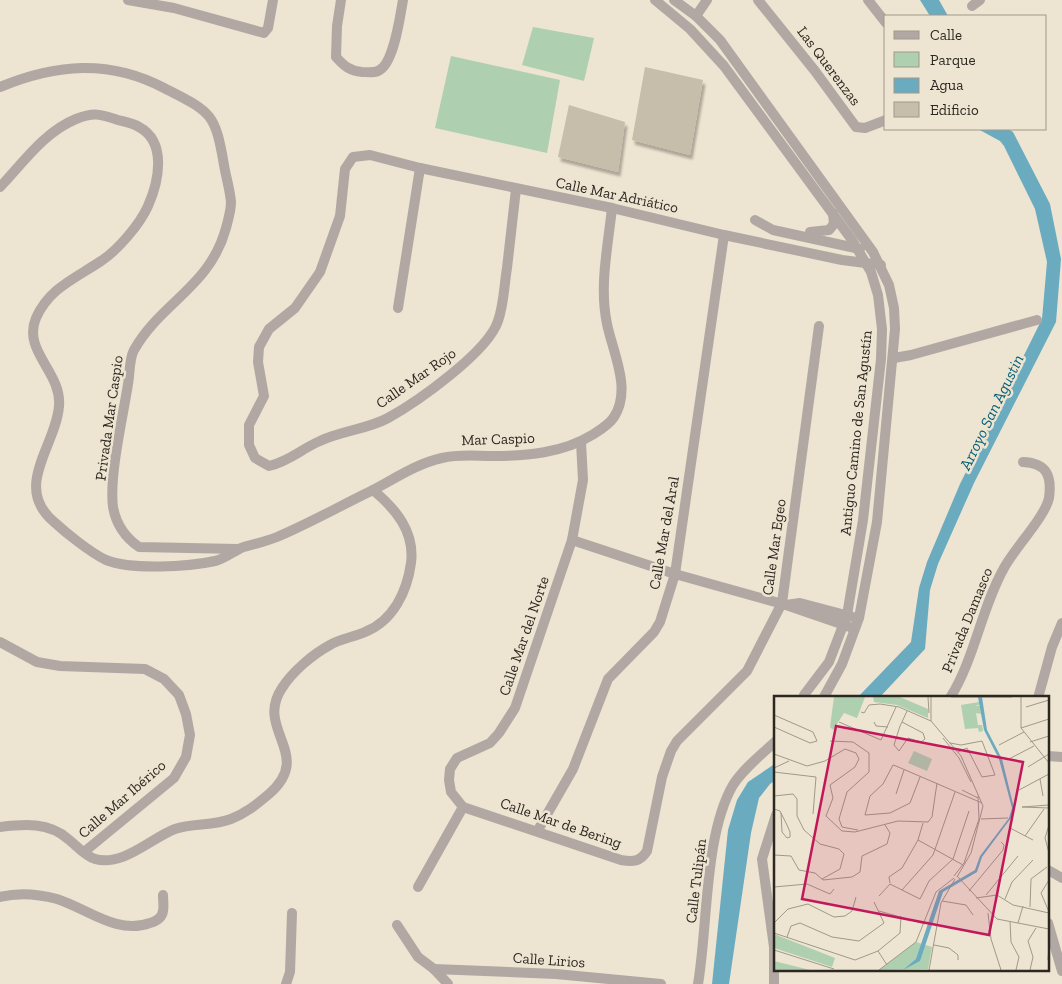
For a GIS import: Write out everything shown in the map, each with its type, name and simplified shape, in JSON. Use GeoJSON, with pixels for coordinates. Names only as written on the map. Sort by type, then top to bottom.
{"type":"FeatureCollection","features":[{"type":"Feature","properties":{"kind":"street"},"geometry":{"type":"LineString","coordinates":[[128,0],[174,8],[264,33],[268,28],[273,0]]}},
{"type":"Feature","properties":{"kind":"street"},"geometry":{"type":"LineString","coordinates":[[341,0],[337,26],[336,57],[344,66],[355,71],[369,72],[379,71],[385,65],[392,52],[404,0]]}},
{"type":"Feature","properties":{"kind":"street","name":"Antiguo Camino de San Agustín"},"geometry":{"type":"LineString","coordinates":[[655,0],[690,29],[724,66],[858,248],[867,264],[878,295],[882,344],[863,520],[847,615],[828,662],[803,696]]}},
{"type":"Feature","properties":{"kind":"street","name":"Antiguo Camino de San Agustín"},"geometry":{"type":"LineString","coordinates":[[674,0],[696,16],[720,40],[873,252],[881,265],[889,285],[894,308],[894,358],[877,522],[856,629],[842,664],[825,696]]}},
{"type":"Feature","properties":{"kind":"street"},"geometry":{"type":"LineString","coordinates":[[696,16],[707,0]]}},
{"type":"Feature","properties":{"kind":"street","name":"Las Querenzas"},"geometry":{"type":"LineString","coordinates":[[758,0],[815,71],[856,127],[865,128],[884,121]]}},
{"type":"Feature","properties":{"kind":"street"},"geometry":{"type":"LineString","coordinates":[[868,0],[884,20]]}},
{"type":"Feature","properties":{"kind":"street","name":"Privada Mar Caspio"},"geometry":{"type":"LineString","coordinates":[[0,87],[26,76],[74,67],[113,70],[156,83],[196,104],[211,116],[218,132],[230,202],[222,244],[209,267],[146,332],[133,352],[113,485],[113,507],[117,521],[125,535],[139,547],[239,549]]}},
{"type":"Feature","properties":{"kind":"street"},"geometry":{"type":"LineString","coordinates":[[0,187],[51,132],[74,120],[96,113],[140,127],[154,140],[160,160],[148,208],[122,243],[102,260],[76,275],[47,299],[36,319],[32,332],[35,348],[57,384],[60,400],[58,415],[37,470],[34,486],[40,505],[50,519],[103,559],[144,568],[217,560],[239,549]]}},
{"type":"Feature","properties":{"kind":"street","name":"Calle Mar Adriático"},"geometry":{"type":"LineString","coordinates":[[361,155],[370,155],[420,168],[612,208],[724,235],[867,264],[881,265]]}},
{"type":"Feature","properties":{"kind":"street","name":"Calle Mar Rojo"},"geometry":{"type":"LineString","coordinates":[[361,155],[353,157],[345,169],[340,216],[320,272],[295,308],[269,329],[259,347],[258,362],[264,396],[249,425],[249,445],[255,458],[269,466],[292,459],[311,444],[337,433],[387,418],[446,378],[484,344],[498,322],[516,189]]}},
{"type":"Feature","properties":{"kind":"street"},"geometry":{"type":"LineString","coordinates":[[398,308],[420,168]]}},
{"type":"Feature","properties":{"kind":"street","name":"Mar Caspio"},"geometry":{"type":"LineString","coordinates":[[239,549],[274,539],[373,490],[406,471],[440,458],[465,454],[516,456],[546,452],[581,442],[612,420],[619,408],[622,381],[604,306],[603,284],[612,208]]}},
{"type":"Feature","properties":{"kind":"street"},"geometry":{"type":"LineString","coordinates":[[810,232],[830,230],[834,224],[833,212]]}},
{"type":"Feature","properties":{"kind":"street"},"geometry":{"type":"LineString","coordinates":[[755,220],[773,230],[873,252]]}},
{"type":"Feature","properties":{"kind":"street","name":"Calle Mar del Aral"},"geometry":{"type":"LineString","coordinates":[[538,830],[573,769],[608,679],[654,632],[660,622],[675,574],[724,235]]}},
{"type":"Feature","properties":{"kind":"street"},"geometry":{"type":"LineString","coordinates":[[894,358],[1037,320]]}},
{"type":"Feature","properties":{"kind":"street","name":"Calle Mar Egeo"},"geometry":{"type":"LineString","coordinates":[[647,851],[662,777],[671,751],[677,741],[747,671],[784,604],[819,326]]}},
{"type":"Feature","properties":{"kind":"street","name":"Calle Mar del Norte"},"geometry":{"type":"LineString","coordinates":[[463,807],[451,792],[450,768],[457,758],[490,743],[499,733],[515,708],[572,540],[583,480],[581,442]]}},
{"type":"Feature","properties":{"kind":"street","name":"Privada Damasco"},"geometry":{"type":"LineString","coordinates":[[951,696],[964,672],[993,588],[1005,566],[1047,503],[1049,487],[1047,472],[1040,465],[1023,462]]}},
{"type":"Feature","properties":{"kind":"street","name":"Calle Mar Ibérico"},"geometry":{"type":"LineString","coordinates":[[0,827],[26,824],[44,826],[64,835],[95,859],[107,860],[124,856],[175,829],[229,820],[250,810],[277,787],[286,774],[287,764],[273,709],[276,698],[283,686],[308,660],[330,645],[368,631],[382,622],[404,595],[412,554],[408,532],[398,514],[373,490]]}},
{"type":"Feature","properties":{"kind":"street"},"geometry":{"type":"LineString","coordinates":[[572,540],[675,574],[784,604],[856,629]]}},
{"type":"Feature","properties":{"kind":"street"},"geometry":{"type":"LineString","coordinates":[[784,604],[800,603],[859,618]]}},
{"type":"Feature","properties":{"kind":"street"},"geometry":{"type":"LineString","coordinates":[[1039,696],[1052,647],[1062,623]]}},
{"type":"Feature","properties":{"kind":"street","name":"Calle Mar Ibérico"},"geometry":{"type":"LineString","coordinates":[[0,642],[37,662],[60,666],[145,669],[164,679],[179,695],[186,714],[190,735],[186,757],[174,778],[84,852]]}},
{"type":"Feature","properties":{"kind":"street"},"geometry":{"type":"LineString","coordinates":[[803,696],[815,690],[823,696]]}},
{"type":"Feature","properties":{"kind":"street","name":"Calle Tulipán"},"geometry":{"type":"LineString","coordinates":[[698,984],[704,946],[711,862],[724,806],[733,786],[742,774],[774,743]]}},
{"type":"Feature","properties":{"kind":"street"},"geometry":{"type":"LineString","coordinates":[[418,888],[463,807]]}},
{"type":"Feature","properties":{"kind":"street","name":"Calle Mar de Bering"},"geometry":{"type":"LineString","coordinates":[[463,807],[538,830],[621,860],[637,861],[643,858],[647,851]]}},
{"type":"Feature","properties":{"kind":"street"},"geometry":{"type":"LineString","coordinates":[[774,827],[771,845],[762,859],[774,947],[774,984]]}},
{"type":"Feature","properties":{"kind":"street"},"geometry":{"type":"LineString","coordinates":[[1050,871],[1062,878]]}},
{"type":"Feature","properties":{"kind":"street"},"geometry":{"type":"LineString","coordinates":[[0,897],[33,894],[56,899],[83,909],[109,922],[126,927],[158,921],[163,912],[163,895]]}},
{"type":"Feature","properties":{"kind":"street"},"geometry":{"type":"LineString","coordinates":[[286,984],[290,972],[292,913]]}},
{"type":"Feature","properties":{"kind":"street"},"geometry":{"type":"LineString","coordinates":[[397,925],[418,956],[448,984]]}},
{"type":"Feature","properties":{"kind":"street"},"geometry":{"type":"LineString","coordinates":[[1050,930],[1062,972]]}},
{"type":"Feature","properties":{"kind":"street","name":"Calle Lirios"},"geometry":{"type":"LineString","coordinates":[[434,969],[556,974],[661,984]]}},
{"type":"Feature","properties":{"kind":"street"},"geometry":{"type":"LineString","coordinates":[[556,974],[561,984]]}},
{"type":"Feature","properties":{"kind":"green space"},"geometry":{"type":"Polygon","coordinates":[[[533,27],[594,38],[584,81],[522,65],[533,27]]]}},
{"type":"Feature","properties":{"kind":"green space"},"geometry":{"type":"Polygon","coordinates":[[[451,56],[560,80],[547,153],[435,128],[451,56]]]}},
{"type":"Feature","properties":{"kind":"water"},"geometry":{"type":"Polygon","coordinates":[[[920,0],[939,0],[947,15],[929,15],[920,0]]]}},
{"type":"Feature","properties":{"kind":"water"},"geometry":{"type":"Polygon","coordinates":[[[980,130],[1010,130],[1013,132],[1050,204],[1061,259],[1056,322],[974,483],[938,564],[930,590],[925,649],[881,696],[859,696],[911,642],[919,588],[927,562],[960,484],[1042,319],[1047,262],[1035,209],[1000,141],[980,130]]]}},
{"type":"Feature","properties":{"kind":"water"},"geometry":{"type":"Polygon","coordinates":[[[774,764],[774,781],[759,798],[751,833],[729,984],[712,984],[728,830],[737,800],[748,782],[774,764]]]}},
{"type":"Feature","properties":{"kind":"building"},"geometry":{"type":"Polygon","coordinates":[[[645,67],[703,80],[690,155],[632,140],[645,67]]]}},
{"type":"Feature","properties":{"kind":"building"},"geometry":{"type":"Polygon","coordinates":[[[569,105],[625,122],[618,172],[558,157],[569,105]]]}},
{"type":"Feature","properties":{"kind":"water label","name":"Arroyo San Agustin"},"geometry":{"type":"Point","coordinates":[991,412]}}]}
